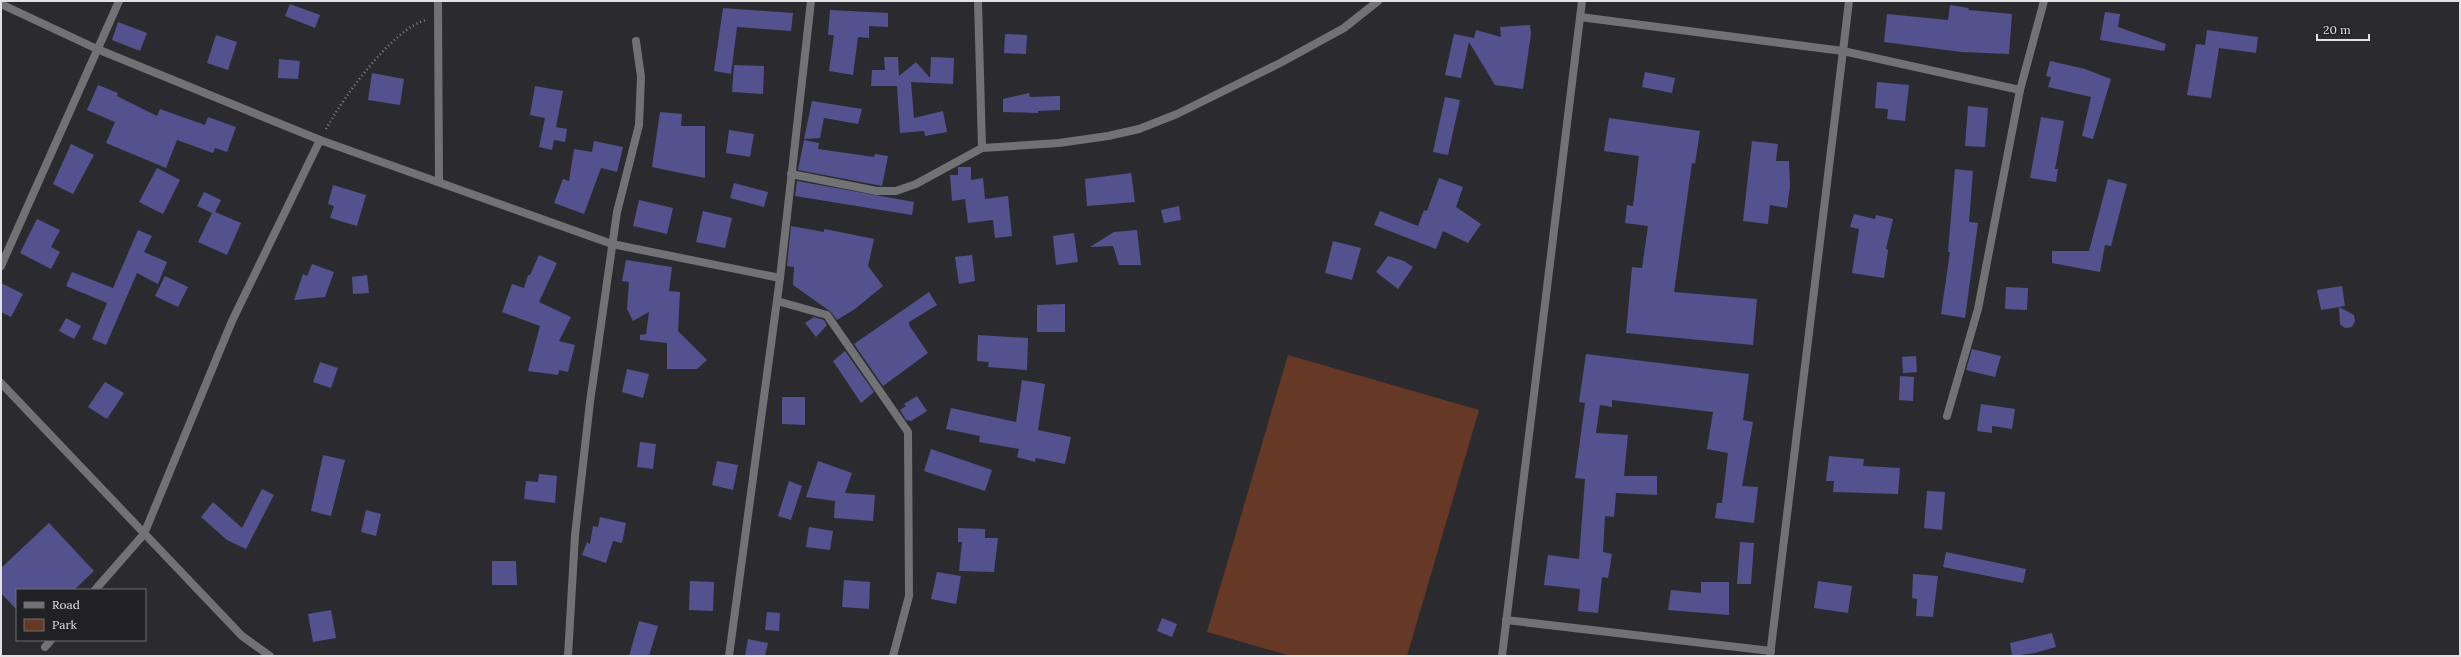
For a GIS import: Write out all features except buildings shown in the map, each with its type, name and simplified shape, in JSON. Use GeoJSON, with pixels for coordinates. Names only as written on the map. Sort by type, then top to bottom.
{"type":"FeatureCollection","features":[{"type":"Feature","properties":{"kind":"street"},"geometry":{"type":"LineString","coordinates":[[1,266],[96,49],[119,1]]}},
{"type":"Feature","properties":{"kind":"street"},"geometry":{"type":"LineString","coordinates":[[438,1],[439,182]]}},
{"type":"Feature","properties":{"kind":"street"},"geometry":{"type":"LineString","coordinates":[[729,656],[780,278],[811,1]]}},
{"type":"Feature","properties":{"kind":"street"},"geometry":{"type":"LineString","coordinates":[[978,1],[982,148]]}},
{"type":"Feature","properties":{"kind":"street"},"geometry":{"type":"LineString","coordinates":[[791,174],[877,191],[896,191],[916,184],[982,148],[1059,143],[1108,136],[1160,121],[1344,28],[1378,1]]}},
{"type":"Feature","properties":{"kind":"street"},"geometry":{"type":"LineString","coordinates":[[1502,656],[1582,1]]}},
{"type":"Feature","properties":{"kind":"street"},"geometry":{"type":"LineString","coordinates":[[1506,620],[1770,654],[1849,1]]}},
{"type":"Feature","properties":{"kind":"street"},"geometry":{"type":"LineString","coordinates":[[1947,416],[1978,309],[2020,90],[2044,1]]}},
{"type":"Feature","properties":{"kind":"street"},"geometry":{"type":"LineString","coordinates":[[1,4],[96,49],[320,140],[612,244],[780,278]]}},
{"type":"Feature","properties":{"kind":"street"},"geometry":{"type":"LineString","coordinates":[[1580,17],[1843,51],[2020,90]]}},
{"type":"Feature","properties":{"kind":"street"},"geometry":{"type":"LineString","coordinates":[[568,656],[575,535],[590,402],[617,212],[639,125],[641,77],[636,41]]}},
{"type":"Feature","properties":{"kind":"street"},"geometry":{"type":"LineString","coordinates":[[96,589],[144,534],[232,321],[320,140]]}},
{"type":"Feature","properties":{"kind":"street"},"geometry":{"type":"LineString","coordinates":[[777,301],[827,315],[908,432],[909,596],[893,656]]}},
{"type":"Feature","properties":{"kind":"street"},"geometry":{"type":"LineString","coordinates":[[1,383],[242,636],[270,656]]}},
{"type":"Feature","properties":{"kind":"street"},"geometry":{"type":"LineString","coordinates":[[45,647],[50,641]]}},
{"type":"Feature","properties":{"kind":"path"},"geometry":{"type":"LineString","coordinates":[[320,140],[342,100],[377,58],[415,23],[438,17]]}},
{"type":"Feature","properties":{"kind":"green space"},"geometry":{"type":"Polygon","coordinates":[[[1288,355],[1479,410],[1407,656],[1291,656],[1207,632],[1288,355]]]}}]}
